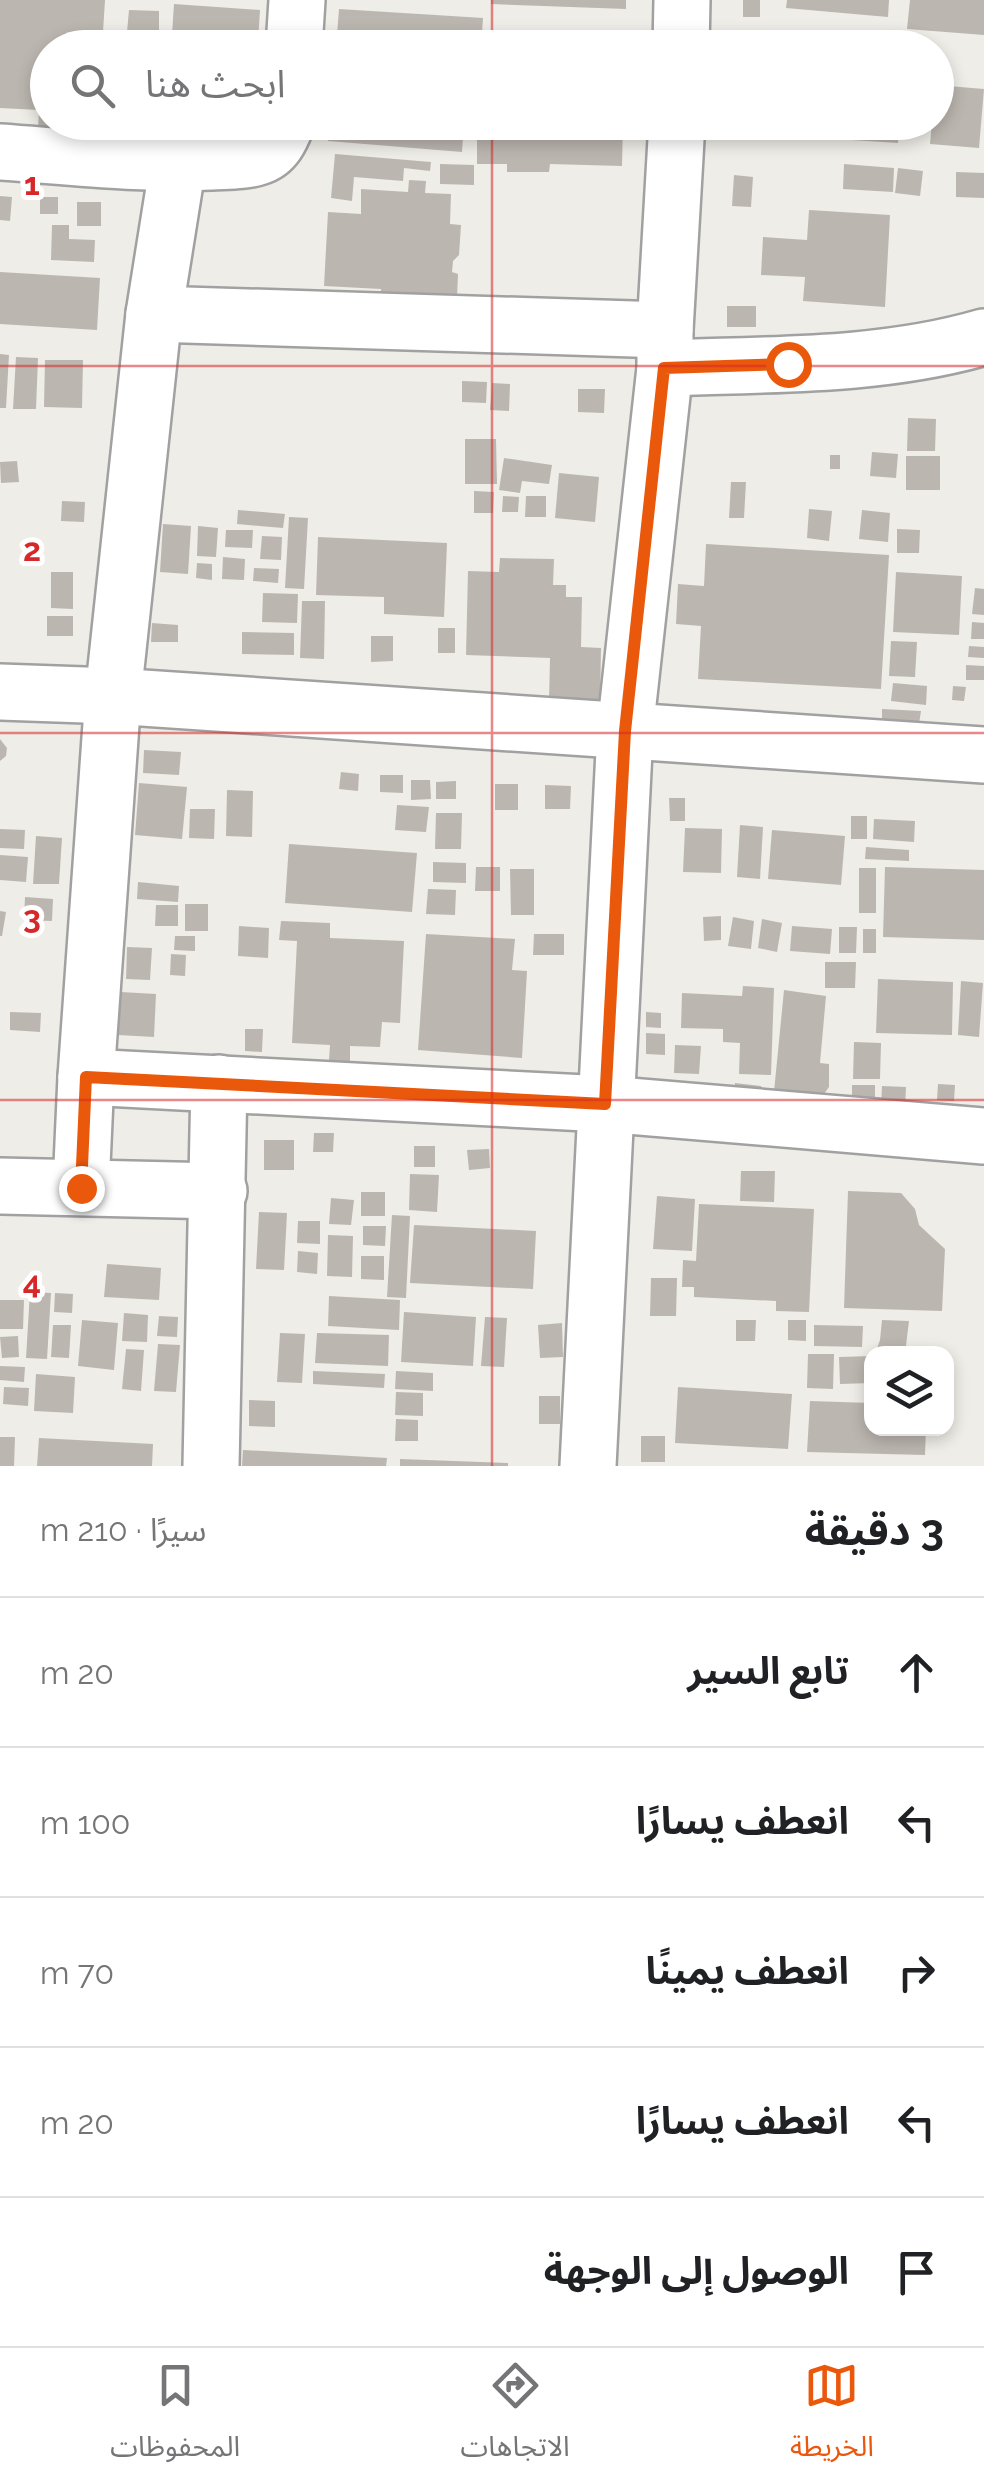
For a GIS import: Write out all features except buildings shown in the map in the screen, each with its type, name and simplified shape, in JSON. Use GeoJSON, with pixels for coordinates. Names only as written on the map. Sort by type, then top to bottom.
{"type":"FeatureCollection","features":[{"type":"Feature","properties":{"kind":"street"},"geometry":{"type":"LineString","coordinates":[[295,30],[297,0]]}},
{"type":"Feature","properties":{"kind":"street"},"geometry":{"type":"LineString","coordinates":[[681,30],[682,0]]}},
{"type":"Feature","properties":{"kind":"street"},"geometry":{"type":"LineString","coordinates":[[0,152],[178,164],[259,157],[280,140]]}},
{"type":"Feature","properties":{"kind":"street"},"geometry":{"type":"LineString","coordinates":[[588,1466],[625,731],[664,349],[676,140]]}},
{"type":"Feature","properties":{"kind":"street"},"geometry":{"type":"LineString","coordinates":[[81,1188],[113,696],[154,314],[178,164]]}},
{"type":"Feature","properties":{"kind":"street"},"geometry":{"type":"LineString","coordinates":[[154,314],[664,349],[874,358],[945,348],[984,337]]}},
{"type":"Feature","properties":{"kind":"street"},"geometry":{"type":"LineString","coordinates":[[0,692],[113,696],[984,755]]}},
{"type":"Feature","properties":{"kind":"street"},"geometry":{"type":"LineString","coordinates":[[86,1077],[605,1104],[984,1136]]}},
{"type":"Feature","properties":{"kind":"street"},"geometry":{"type":"LineString","coordinates":[[211,1466],[220,1084]]}},
{"type":"Feature","properties":{"kind":"street"},"geometry":{"type":"LineString","coordinates":[[0,1186],[219,1192]]}},
{"type":"Feature","properties":{"kind":"route"},"geometry":{"type":"LineString","coordinates":[[81,1188],[86,1077],[605,1104],[625,731],[664,368],[788,364]]}}]}
